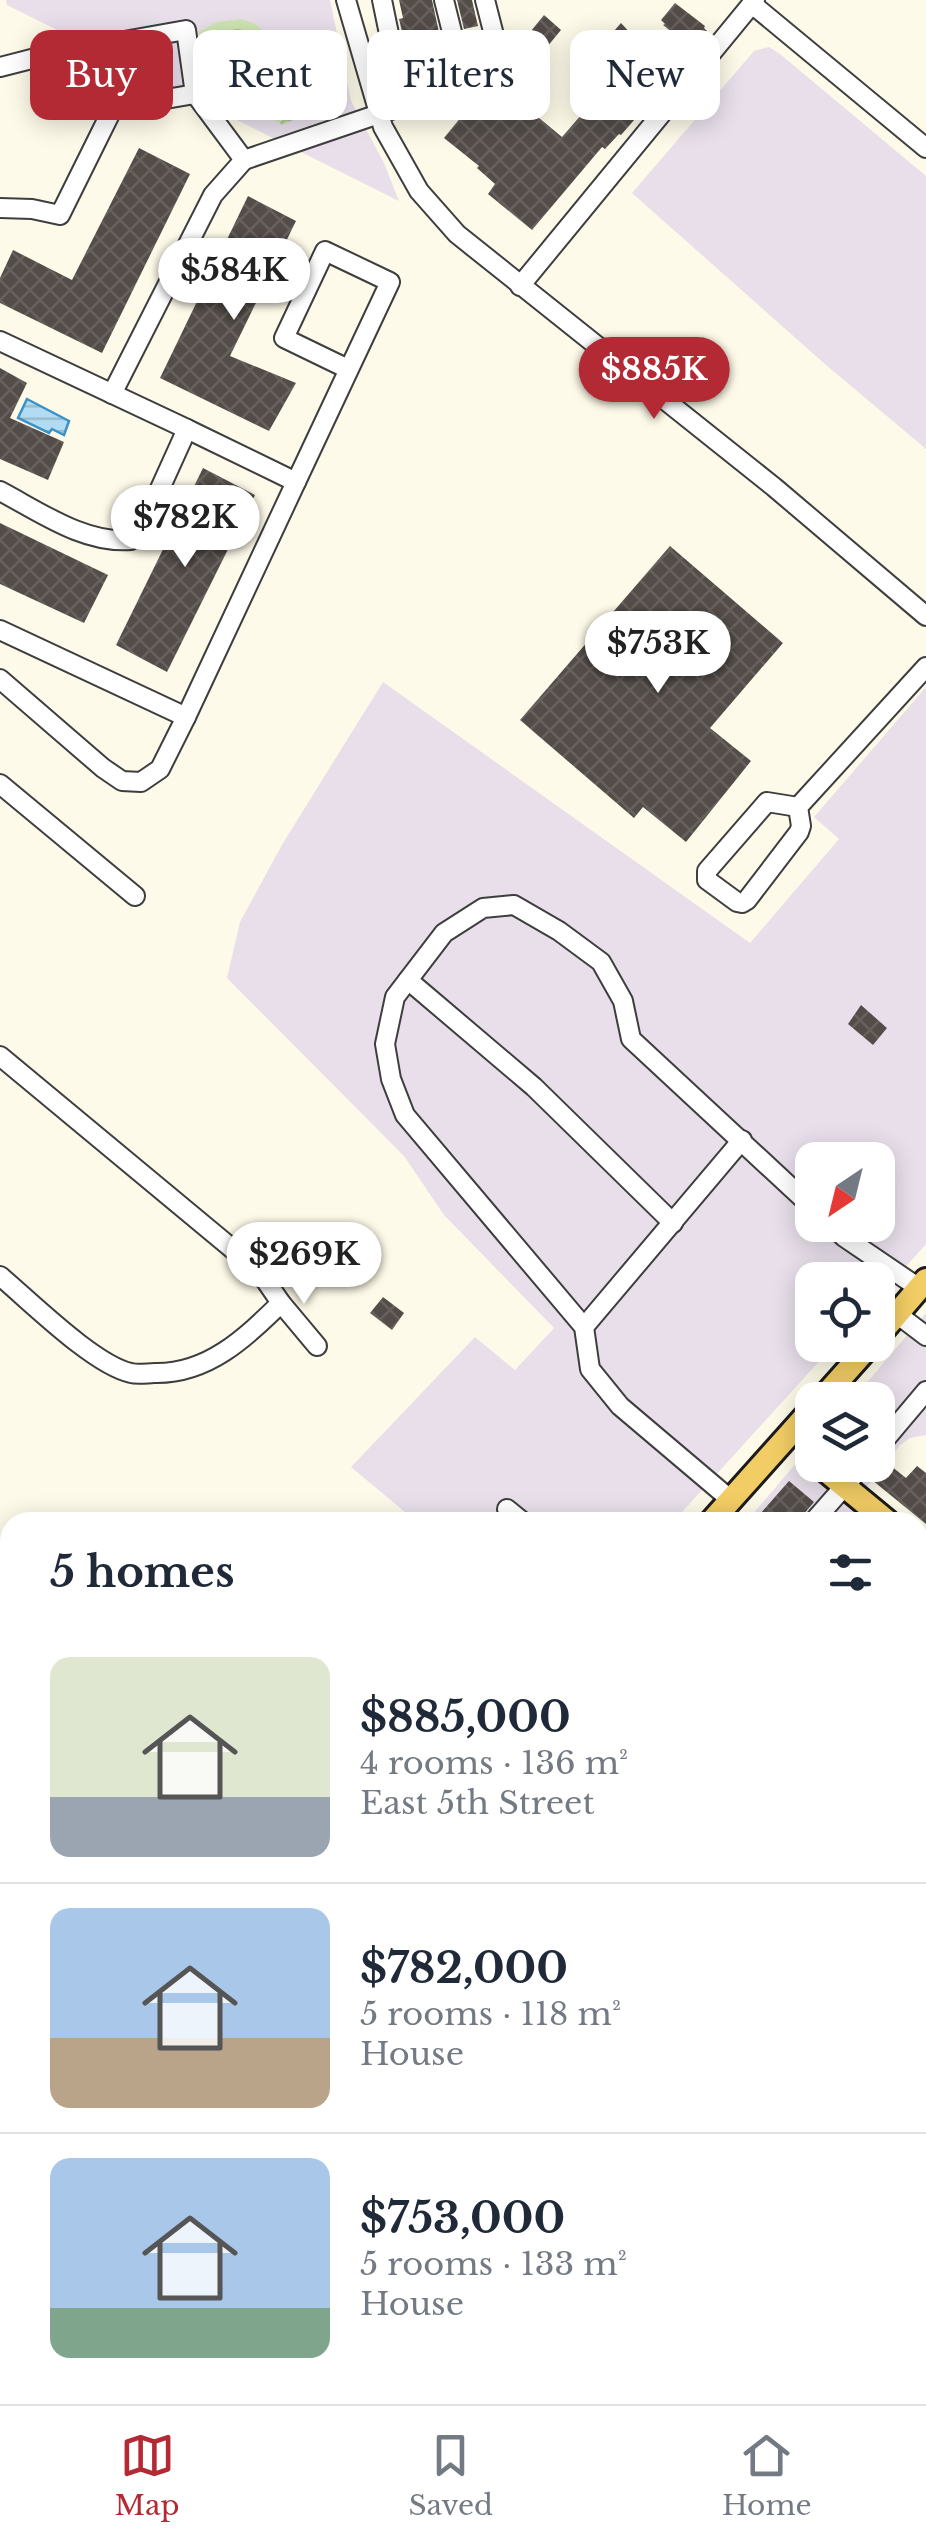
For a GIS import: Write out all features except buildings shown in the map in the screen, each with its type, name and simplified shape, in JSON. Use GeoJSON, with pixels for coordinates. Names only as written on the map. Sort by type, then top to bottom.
{"type":"FeatureCollection","features":[{"type":"Feature","properties":{"kind":"main road"},"geometry":{"type":"LineString","coordinates":[[895,1316],[922,1284]]}},
{"type":"Feature","properties":{"kind":"main road"},"geometry":{"type":"LineString","coordinates":[[837,1382],[855,1362]]}},
{"type":"Feature","properties":{"kind":"main road"},"geometry":{"type":"LineString","coordinates":[[720,1512],[795,1429]]}},
{"type":"Feature","properties":{"kind":"main road"},"geometry":{"type":"LineString","coordinates":[[787,1438],[795,1445]]}},
{"type":"Feature","properties":{"kind":"main road"},"geometry":{"type":"LineString","coordinates":[[839,1482],[876,1512]]}},
{"type":"Feature","properties":{"kind":"street"},"geometry":{"type":"LineString","coordinates":[[346,0],[367,75]]}},
{"type":"Feature","properties":{"kind":"street"},"geometry":{"type":"LineString","coordinates":[[382,0],[388,30]]}},
{"type":"Feature","properties":{"kind":"street"},"geometry":{"type":"LineString","coordinates":[[444,0],[452,30]]}},
{"type":"Feature","properties":{"kind":"street"},"geometry":{"type":"LineString","coordinates":[[486,0],[493,30]]}},
{"type":"Feature","properties":{"kind":"street"},"geometry":{"type":"LineString","coordinates":[[520,286],[753,2],[926,148]]}},
{"type":"Feature","properties":{"kind":"street"},"geometry":{"type":"LineString","coordinates":[[0,67],[186,30],[193,80]]}},
{"type":"Feature","properties":{"kind":"street"},"geometry":{"type":"LineString","coordinates":[[0,208],[60,215],[113,108],[193,94]]}},
{"type":"Feature","properties":{"kind":"street"},"geometry":{"type":"LineString","coordinates":[[112,394],[213,195],[244,160],[367,118]]}},
{"type":"Feature","properties":{"kind":"street"},"geometry":{"type":"LineString","coordinates":[[214,120],[244,160]]}},
{"type":"Feature","properties":{"kind":"street"},"geometry":{"type":"LineString","coordinates":[[380,120],[419,191],[457,234],[774,487],[926,616]]}},
{"type":"Feature","properties":{"kind":"street"},"geometry":{"type":"LineString","coordinates":[[0,678],[122,781],[141,782],[160,769],[390,282],[325,251],[284,338],[348,369]]}},
{"type":"Feature","properties":{"kind":"street"},"geometry":{"type":"LineString","coordinates":[[0,341],[296,482]]}},
{"type":"Feature","properties":{"kind":"street"},"geometry":{"type":"LineString","coordinates":[[0,491],[75,530],[114,542],[131,540],[144,524],[187,429]]}},
{"type":"Feature","properties":{"kind":"street"},"geometry":{"type":"LineString","coordinates":[[0,630],[186,717]]}},
{"type":"Feature","properties":{"kind":"street"},"geometry":{"type":"LineString","coordinates":[[798,807],[926,666]]}},
{"type":"Feature","properties":{"kind":"street"},"geometry":{"type":"LineString","coordinates":[[0,784],[135,896]]}},
{"type":"Feature","properties":{"kind":"street"},"geometry":{"type":"LineString","coordinates":[[762,804],[798,807],[799,832],[747,900],[736,902],[706,880],[707,871],[762,804]]}},
{"type":"Feature","properties":{"kind":"street"},"geometry":{"type":"LineString","coordinates":[[731,1500],[620,1406],[590,1368],[584,1327],[405,1115],[391,1079],[385,1044],[395,997],[444,933],[483,908],[514,905],[601,962],[622,1001],[631,1039],[795,1191]]}},
{"type":"Feature","properties":{"kind":"street"},"geometry":{"type":"LineString","coordinates":[[408,980],[534,1087],[672,1223]]}},
{"type":"Feature","properties":{"kind":"street"},"geometry":{"type":"LineString","coordinates":[[3,1067],[258,1271],[318,1346]]}},
{"type":"Feature","properties":{"kind":"street"},"geometry":{"type":"LineString","coordinates":[[584,1327],[742,1140]]}},
{"type":"Feature","properties":{"kind":"street"},"geometry":{"type":"LineString","coordinates":[[852,1242],[922,1284]]}},
{"type":"Feature","properties":{"kind":"street"},"geometry":{"type":"LineString","coordinates":[[0,1276],[93,1355],[131,1373],[176,1374],[208,1362],[245,1338],[281,1303]]}},
{"type":"Feature","properties":{"kind":"street"},"geometry":{"type":"LineString","coordinates":[[897,1314],[926,1336]]}},
{"type":"Feature","properties":{"kind":"street"},"geometry":{"type":"LineString","coordinates":[[895,1428],[926,1391]]}},
{"type":"Feature","properties":{"kind":"street"},"geometry":{"type":"LineString","coordinates":[[822,1512],[849,1482]]}},
{"type":"Feature","properties":{"kind":"street"},"geometry":{"type":"LineString","coordinates":[[507,1509],[511,1512]]}},
{"type":"Feature","properties":{"kind":"shaded area"},"geometry":{"type":"Polygon","coordinates":[[[6,0],[330,0],[336,30],[193,30],[193,98],[173,88],[173,30],[57,30],[7,5],[6,0]]]}},
{"type":"Feature","properties":{"kind":"shaded area"},"geometry":{"type":"Polygon","coordinates":[[[769,47],[780,54],[926,176],[926,449],[632,193],[695,120],[720,120],[720,91],[754,51],[769,47]]]}},
{"type":"Feature","properties":{"kind":"shaded area"},"geometry":{"type":"Polygon","coordinates":[[[347,82],[351,101],[399,201],[237,120],[347,120],[347,82]]]}},
{"type":"Feature","properties":{"kind":"shaded area"},"geometry":{"type":"Polygon","coordinates":[[[383,682],[750,943],[839,839],[814,817],[926,687],[926,1244],[895,1279],[895,1262],[795,1262],[795,1362],[819,1362],[800,1382],[795,1382],[795,1388],[682,1512],[405,1512],[351,1467],[475,1337],[515,1370],[554,1328],[444,1215],[404,1156],[227,978],[240,922],[283,843],[383,682]]]}},
{"type":"Feature","properties":{"kind":"shaded area"},"geometry":{"type":"Polygon","coordinates":[[[926,1313],[926,1435],[910,1438],[895,1451],[895,1382],[867,1382],[884,1362],[895,1362],[895,1349],[926,1313]]]}},
{"type":"Feature","properties":{"kind":"shaded area"},"geometry":{"type":"Polygon","coordinates":[[[795,1465],[795,1482],[823,1482],[858,1512],[755,1512],[795,1465]]]}},
{"type":"Feature","properties":{"kind":"green space"},"geometry":{"type":"Polygon","coordinates":[[[241,19],[263,30],[202,30],[217,22],[241,19]]]}},
{"type":"Feature","properties":{"kind":"water"},"geometry":{"type":"Polygon","coordinates":[[[27,399],[69,421],[64,435],[52,429],[49,433],[18,418],[27,399]]]}}]}
